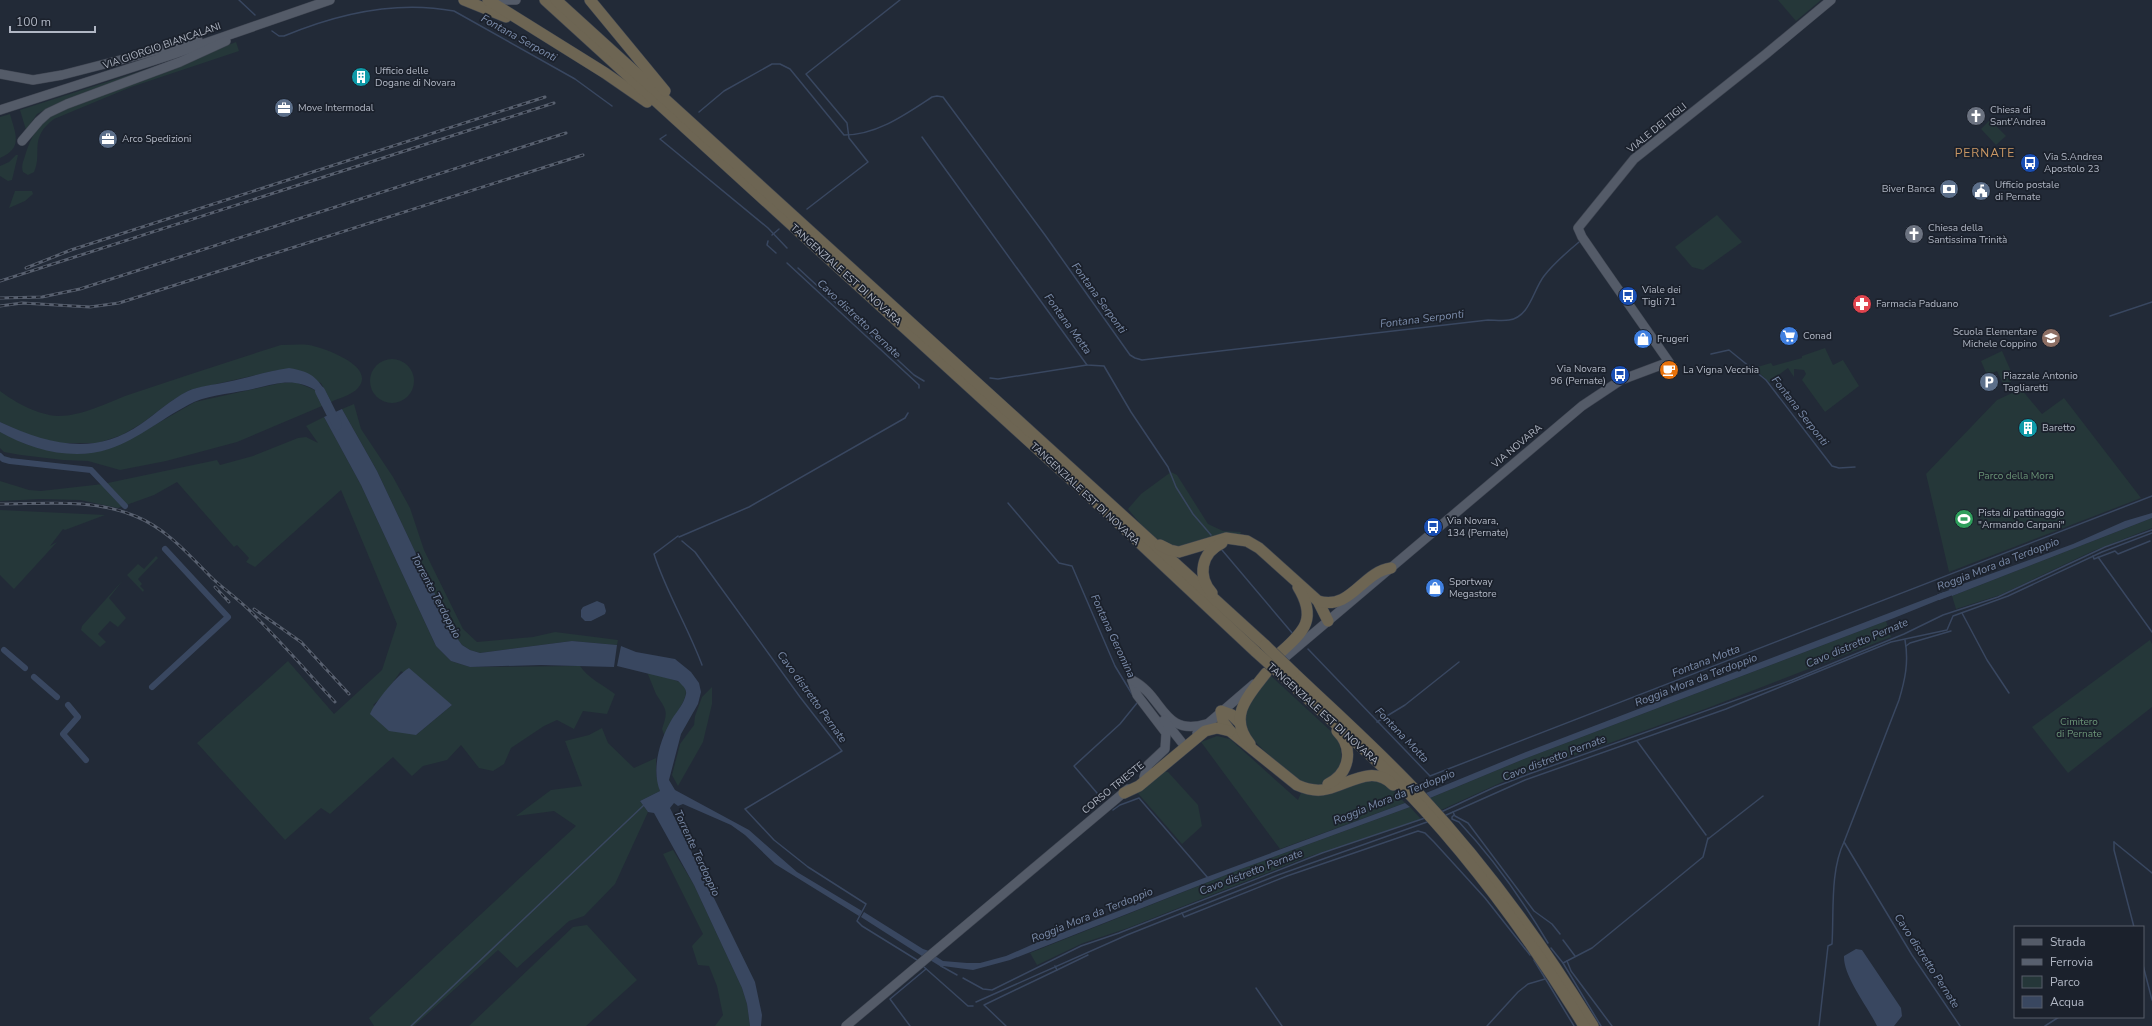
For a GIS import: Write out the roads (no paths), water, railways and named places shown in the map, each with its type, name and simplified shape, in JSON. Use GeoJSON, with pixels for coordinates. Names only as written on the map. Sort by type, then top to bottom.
{"type":"FeatureCollection","features":[{"type":"Feature","properties":{"kind":"highway"},"geometry":{"type":"LineString","coordinates":[[464,0],[533,29]]}},
{"type":"Feature","properties":{"kind":"highway"},"geometry":{"type":"LineString","coordinates":[[488,0],[605,73],[650,104],[732,176],[748,179],[743,164],[662,88],[590,0]]}},
{"type":"Feature","properties":{"kind":"highway","name":"TANGENZIALE EST DI NOVARA"},"geometry":{"type":"LineString","coordinates":[[550,2],[1128,520],[1187,576],[1248,629],[1260,649]]}},
{"type":"Feature","properties":{"kind":"highway","name":"TANGENZIALE EST DI NOVARA"},"geometry":{"type":"LineString","coordinates":[[748,179],[1112,517],[1289,675],[1411,795],[1516,910],[1563,978],[1593,1026]]}},
{"type":"Feature","properties":{"kind":"highway"},"geometry":{"type":"LineString","coordinates":[[1128,520],[1162,546],[1174,551],[1184,551],[1226,538],[1234,538],[1253,544],[1296,584],[1318,601],[1328,604],[1339,602],[1371,578],[1385,569],[1392,567]]}},
{"type":"Feature","properties":{"kind":"highway"},"geometry":{"type":"LineString","coordinates":[[1234,538],[1220,544],[1209,553],[1204,565],[1203,576],[1211,592],[1248,629]]}},
{"type":"Feature","properties":{"kind":"highway"},"geometry":{"type":"LineString","coordinates":[[1281,652],[1302,633],[1308,612],[1302,593],[1296,584]]}},
{"type":"Feature","properties":{"kind":"highway"},"geometry":{"type":"LineString","coordinates":[[1318,601],[1328,621]]}},
{"type":"Feature","properties":{"kind":"highway"},"geometry":{"type":"LineString","coordinates":[[1308,612],[1317,618],[1328,621]]}},
{"type":"Feature","properties":{"kind":"highway"},"geometry":{"type":"LineString","coordinates":[[1245,691],[1265,670]]}},
{"type":"Feature","properties":{"kind":"highway"},"geometry":{"type":"LineString","coordinates":[[1240,723],[1243,704],[1265,670]]}},
{"type":"Feature","properties":{"kind":"highway","name":"TANGENZIALE EST DI NOVARA"},"geometry":{"type":"LineString","coordinates":[[1289,675],[1319,711],[1345,732],[1411,795]]}},
{"type":"Feature","properties":{"kind":"highway"},"geometry":{"type":"LineString","coordinates":[[1221,711],[1232,715],[1240,723],[1246,738],[1256,750]]}},
{"type":"Feature","properties":{"kind":"highway"},"geometry":{"type":"LineString","coordinates":[[1221,711],[1223,722],[1230,731],[1256,750],[1296,785],[1303,788],[1317,790],[1326,789],[1370,775],[1385,778],[1411,795]]}},
{"type":"Feature","properties":{"kind":"highway"},"geometry":{"type":"LineString","coordinates":[[1317,790],[1335,781],[1340,776],[1346,766],[1348,754],[1344,740],[1340,734],[1319,711]]}},
{"type":"Feature","properties":{"kind":"highway"},"geometry":{"type":"LineString","coordinates":[[1124,793],[1139,786],[1206,731],[1217,728],[1230,731]]}},
{"type":"Feature","properties":{"kind":"highway","name":"TANGENZIALE EST DI NOVARA"},"geometry":{"type":"LineString","coordinates":[[1438,825],[1483,880],[1540,957],[1584,1026]]}},
{"type":"Feature","properties":{"kind":"main road","name":"VIA GIORGIO BIANCALANI"},"geometry":{"type":"LineString","coordinates":[[3,109],[330,0]]}},
{"type":"Feature","properties":{"kind":"main road"},"geometry":{"type":"LineString","coordinates":[[498,0],[516,0]]}},
{"type":"Feature","properties":{"kind":"main road","name":"VIALE DEI TIGLI"},"geometry":{"type":"LineString","coordinates":[[1664,360],[1582,237],[1578,228],[1634,159],[1782,42],[1831,0]]}},
{"type":"Feature","properties":{"kind":"main road"},"geometry":{"type":"LineString","coordinates":[[0,74],[33,80],[62,75],[268,21]]}},
{"type":"Feature","properties":{"kind":"main road"},"geometry":{"type":"LineString","coordinates":[[22,141],[39,120],[48,113],[67,104],[180,62],[268,21]]}},
{"type":"Feature","properties":{"kind":"main road","name":"VIA NOVARA"},"geometry":{"type":"LineString","coordinates":[[1392,567],[1582,406],[1621,380],[1664,360]]}},
{"type":"Feature","properties":{"kind":"main road"},"geometry":{"type":"LineString","coordinates":[[1265,670],[1328,621],[1392,567]]}},
{"type":"Feature","properties":{"kind":"main road"},"geometry":{"type":"LineString","coordinates":[[1132,680],[1142,685],[1171,721],[1177,725],[1188,728],[1208,723]]}},
{"type":"Feature","properties":{"kind":"main road"},"geometry":{"type":"LineString","coordinates":[[1132,680],[1184,744]]}},
{"type":"Feature","properties":{"kind":"main road"},"geometry":{"type":"LineString","coordinates":[[1132,680],[1134,690],[1164,729],[1167,739],[1165,749],[1148,765],[1144,777]]}},
{"type":"Feature","properties":{"kind":"main road","name":"CORSO TRIESTE"},"geometry":{"type":"LineString","coordinates":[[846,1026],[1184,744],[1245,691]]}},
{"type":"Feature","properties":{"kind":"water"},"geometry":{"type":"Polygon","coordinates":[[[289,368],[310,374],[315,378],[331,402],[322,406],[315,390],[308,386],[293,383],[279,383],[217,395],[194,402],[120,445],[109,449],[82,454],[53,452],[25,444],[0,432],[0,422],[18,430],[53,441],[70,444],[88,444],[105,441],[123,434],[141,424],[169,402],[192,389],[289,368]]]}},
{"type":"Feature","properties":{"kind":"water"},"geometry":{"type":"Polygon","coordinates":[[[342,409],[377,471],[454,634],[462,645],[470,650],[480,653],[572,641],[617,645],[614,667],[541,665],[470,667],[451,661],[436,646],[361,485],[324,417],[342,409]]]}},
{"type":"Feature","properties":{"kind":"water"},"geometry":{"type":"Polygon","coordinates":[[[2152,513],[2152,518],[1952,596],[1949,589],[2073,544],[2125,521],[2152,513]]]}},
{"type":"Feature","properties":{"kind":"water"},"geometry":{"type":"Polygon","coordinates":[[[1944,592],[1946,597],[1894,618],[1524,759],[1430,798],[1426,793],[1521,754],[1944,592]]]}},
{"type":"Feature","properties":{"kind":"water"},"geometry":{"type":"Polygon","coordinates":[[[597,601],[604,604],[606,611],[605,614],[591,621],[585,621],[581,617],[581,610],[583,607],[597,601]]]}},
{"type":"Feature","properties":{"kind":"water"},"geometry":{"type":"Polygon","coordinates":[[[621,646],[636,652],[675,659],[691,672],[699,683],[701,692],[698,704],[681,734],[669,780],[675,790],[749,830],[797,872],[862,911],[859,916],[775,864],[745,835],[731,825],[683,804],[678,806],[674,803],[670,808],[755,982],[762,1015],[761,1026],[750,1026],[747,1004],[742,988],[694,885],[654,813],[648,812],[640,801],[660,791],[656,773],[658,754],[668,727],[684,701],[686,690],[678,681],[617,666],[621,646]]]}},
{"type":"Feature","properties":{"kind":"water"},"geometry":{"type":"Polygon","coordinates":[[[409,668],[452,705],[416,735],[389,731],[370,714],[376,703],[387,689],[409,668]]]}},
{"type":"Feature","properties":{"kind":"water"},"geometry":{"type":"Polygon","coordinates":[[[1405,803],[1410,807],[1241,869],[1010,960],[973,970],[943,966],[943,968],[930,960],[935,956],[943,961],[980,963],[1006,956],[1038,942],[1204,878],[1405,803]]]}},
{"type":"Feature","properties":{"kind":"water"},"geometry":{"type":"Polygon","coordinates":[[[864,912],[923,949],[929,951],[922,956],[861,917],[864,912]]]}},
{"type":"Feature","properties":{"kind":"water"},"geometry":{"type":"Polygon","coordinates":[[[1856,949],[1862,950],[1901,1008],[1902,1016],[1894,1026],[1877,1026],[1847,973],[1844,956],[1856,949]]]}},
{"type":"Feature","properties":{"kind":"waterway","name":"Fontana Serponti"},"geometry":{"type":"LineString","coordinates":[[239,0],[255,15]]}},
{"type":"Feature","properties":{"kind":"waterway","name":"Cavo distretto Pernate"},"geometry":{"type":"LineString","coordinates":[[807,209],[868,162],[849,138],[847,123],[806,74],[900,0]]}},
{"type":"Feature","properties":{"kind":"waterway","name":"Fontana Serponti"},"geometry":{"type":"LineString","coordinates":[[272,31],[279,36],[284,36],[347,15],[389,8],[411,7],[454,11],[575,79],[612,106]]}},
{"type":"Feature","properties":{"kind":"waterway","name":"Fontana Serponti"},"geometry":{"type":"LineString","coordinates":[[699,112],[724,91],[772,64],[780,64],[790,69],[844,135],[856,134],[879,127],[891,122],[932,97],[943,97],[1045,235],[1130,355],[1142,360],[1488,320],[1509,320],[1522,314],[1544,276],[1556,262],[1579,242]]}},
{"type":"Feature","properties":{"kind":"waterway","name":"Fontana Serponti"},"geometry":{"type":"LineString","coordinates":[[666,135],[660,139],[768,228],[787,248]]}},
{"type":"Feature","properties":{"kind":"waterway","name":"Fontana Motta"},"geometry":{"type":"LineString","coordinates":[[922,137],[1087,365],[1104,366],[1131,412],[1168,467],[1176,487],[1193,514],[1211,535]]}},
{"type":"Feature","properties":{"kind":"waterway","name":"Fontana Serponti"},"geometry":{"type":"LineString","coordinates":[[772,235],[779,229]]}},
{"type":"Feature","properties":{"kind":"waterway","name":"Cavo distretto Pernate"},"geometry":{"type":"LineString","coordinates":[[768,241],[767,245],[776,253]]}},
{"type":"Feature","properties":{"kind":"waterway","name":"Cavo distretto Pernate"},"geometry":{"type":"LineString","coordinates":[[787,263],[919,385],[919,388]]}},
{"type":"Feature","properties":{"kind":"waterway","name":"Cavo distretto Pernate"},"geometry":{"type":"LineString","coordinates":[[798,268],[914,375],[924,381]]}},
{"type":"Feature","properties":{"kind":"waterway","name":"Fontana Serponti"},"geometry":{"type":"LineString","coordinates":[[2110,316],[2152,302]]}},
{"type":"Feature","properties":{"kind":"waterway","name":"Fontana Serponti"},"geometry":{"type":"LineString","coordinates":[[1711,354],[1729,350],[1766,380],[1832,466],[1839,468],[1855,467]]}},
{"type":"Feature","properties":{"kind":"waterway","name":"Fontana Serponti"},"geometry":{"type":"LineString","coordinates":[[990,378],[998,379],[1087,365]]}},
{"type":"Feature","properties":{"kind":"waterway","name":"Torrente Terdoppio"},"geometry":{"type":"LineString","coordinates":[[320,391],[337,425]]}},
{"type":"Feature","properties":{"kind":"waterway","name":"Cavo distretto Pernate"},"geometry":{"type":"LineString","coordinates":[[679,537],[749,507],[905,418],[908,413]]}},
{"type":"Feature","properties":{"kind":"waterway"},"geometry":{"type":"LineString","coordinates":[[0,456],[3,459],[10,461],[91,470],[125,506]]}},
{"type":"Feature","properties":{"kind":"waterway","name":"Fontana Motta"},"geometry":{"type":"LineString","coordinates":[[1308,649],[1430,776],[2152,496]]}},
{"type":"Feature","properties":{"kind":"waterway","name":"Fontana Geromina"},"geometry":{"type":"LineString","coordinates":[[1008,503],[1059,563],[1072,566],[1115,666],[1132,694]]}},
{"type":"Feature","properties":{"kind":"waterway","name":"Cavo distretto Pernate"},"geometry":{"type":"LineString","coordinates":[[1441,812],[1495,787],[1529,774],[1792,680],[1904,634],[1943,615],[1998,597],[2105,547],[2152,530]]}},
{"type":"Feature","properties":{"kind":"waterway","name":"Cavo distretto Pernate"},"geometry":{"type":"LineString","coordinates":[[1444,816],[1525,780],[1726,709],[1891,642],[1947,630],[1953,616],[2008,596],[2102,552],[2152,533]]}},
{"type":"Feature","properties":{"kind":"waterway","name":"Cavo distretto Pernate"},"geometry":{"type":"LineString","coordinates":[[678,536],[654,554],[702,665]]}},
{"type":"Feature","properties":{"kind":"waterway","name":"Cavo distretto Pernate"},"geometry":{"type":"LineString","coordinates":[[682,541],[695,552],[800,697],[842,751],[745,809],[774,840],[808,867],[866,904],[857,921],[862,926],[917,960]]}},
{"type":"Feature","properties":{"kind":"waterway","name":"Cavo distretto Pernate"},"geometry":{"type":"LineString","coordinates":[[2093,556],[2094,559],[2115,551],[2118,554],[2150,541]]}},
{"type":"Feature","properties":{"kind":"waterway"},"geometry":{"type":"LineString","coordinates":[[152,687],[228,617],[165,549]]}},
{"type":"Feature","properties":{"kind":"waterway","name":"Fontana Motta"},"geometry":{"type":"LineString","coordinates":[[1222,550],[1293,634]]}},
{"type":"Feature","properties":{"kind":"waterway","name":"Cavo distretto Pernate"},"geometry":{"type":"LineString","coordinates":[[2098,557],[2152,632]]}},
{"type":"Feature","properties":{"kind":"waterway","name":"Roggia Mora da Terdoppio"},"geometry":{"type":"LineString","coordinates":[[1939,597],[1958,590]]}},
{"type":"Feature","properties":{"kind":"waterway","name":"Cavo distretto Pernate"},"geometry":{"type":"LineString","coordinates":[[1962,613],[1987,660],[2009,693]]}},
{"type":"Feature","properties":{"kind":"waterway","name":"Cavo distretto Pernate"},"geometry":{"type":"LineString","coordinates":[[1906,646],[1910,643],[1951,631]]}},
{"type":"Feature","properties":{"kind":"waterway","name":"Cavo distretto Pernate"},"geometry":{"type":"LineString","coordinates":[[1905,640],[1907,656],[1906,671],[1899,700],[1844,842],[1912,955],[1960,1026]]}},
{"type":"Feature","properties":{"kind":"waterway"},"geometry":{"type":"LineString","coordinates":[[4,650],[25,668]]}},
{"type":"Feature","properties":{"kind":"waterway"},"geometry":{"type":"LineString","coordinates":[[1377,722],[1405,705],[1459,662]]}},
{"type":"Feature","properties":{"kind":"waterway"},"geometry":{"type":"LineString","coordinates":[[34,677],[57,697]]}},
{"type":"Feature","properties":{"kind":"waterway","name":"Fontana Geromina"},"geometry":{"type":"LineString","coordinates":[[1097,793],[1074,766],[1120,724],[1137,703]]}},
{"type":"Feature","properties":{"kind":"waterway"},"geometry":{"type":"LineString","coordinates":[[68,705],[78,717],[63,734],[86,760]]}},
{"type":"Feature","properties":{"kind":"waterway","name":"Cavo distretto Pernate"},"geometry":{"type":"LineString","coordinates":[[1637,741],[1706,835]]}},
{"type":"Feature","properties":{"kind":"waterway","name":"Cavo distretto Pernate"},"geometry":{"type":"LineString","coordinates":[[1708,839],[1763,796]]}},
{"type":"Feature","properties":{"kind":"waterway","name":"Fontana Geromina"},"geometry":{"type":"LineString","coordinates":[[1113,810],[1120,805],[1139,798],[1208,878]]}},
{"type":"Feature","properties":{"kind":"waterway"},"geometry":{"type":"LineString","coordinates":[[411,1026],[644,805]]}},
{"type":"Feature","properties":{"kind":"waterway","name":"Cavo distretto Pernate"},"geometry":{"type":"LineString","coordinates":[[1453,812],[1455,816],[1468,823],[1534,911],[1552,924],[1560,934]]}},
{"type":"Feature","properties":{"kind":"waterway","name":"Cavo distretto Pernate"},"geometry":{"type":"LineString","coordinates":[[1454,815],[1452,819],[1459,822],[1472,836],[1507,880],[1548,943]]}},
{"type":"Feature","properties":{"kind":"waterway","name":"Cavo distretto Pernate"},"geometry":{"type":"LineString","coordinates":[[963,978],[983,989],[992,990],[1081,946],[1119,933],[1322,853],[1425,818]]}},
{"type":"Feature","properties":{"kind":"waterway","name":"Cavo distretto Pernate"},"geometry":{"type":"LineString","coordinates":[[976,1002],[1127,935],[1278,875],[1427,822]]}},
{"type":"Feature","properties":{"kind":"waterway"},"geometry":{"type":"LineString","coordinates":[[1182,913],[1184,917],[1287,876],[1418,831],[1425,833],[1485,898],[1530,955]]}},
{"type":"Feature","properties":{"kind":"waterway","name":"Cavo distretto Pernate"},"geometry":{"type":"LineString","coordinates":[[1563,963],[1592,948],[1703,857],[1708,838]]}},
{"type":"Feature","properties":{"kind":"waterway","name":"Cavo distretto Pernate"},"geometry":{"type":"LineString","coordinates":[[1819,1026],[1828,946],[1832,944],[1836,866],[1844,842]]}},
{"type":"Feature","properties":{"kind":"waterway","name":"Cavo distretto Pernate"},"geometry":{"type":"LineString","coordinates":[[2114,842],[2114,850],[2134,926]]}},
{"type":"Feature","properties":{"kind":"waterway","name":"Cavo distretto Pernate"},"geometry":{"type":"LineString","coordinates":[[2114,842],[2152,873]]}},
{"type":"Feature","properties":{"kind":"waterway","name":"Cavo distretto Pernate"},"geometry":{"type":"LineString","coordinates":[[1563,940],[1575,956]]}},
{"type":"Feature","properties":{"kind":"waterway","name":"Cavo distretto Pernate"},"geometry":{"type":"LineString","coordinates":[[1551,948],[1563,963],[1601,1026]]}},
{"type":"Feature","properties":{"kind":"waterway","name":"Cavo distretto Pernate"},"geometry":{"type":"LineString","coordinates":[[1057,970],[1088,955]]}},
{"type":"Feature","properties":{"kind":"waterway","name":"Cavo distretto Pernate"},"geometry":{"type":"LineString","coordinates":[[1534,960],[1574,1026]]}},
{"type":"Feature","properties":{"kind":"waterway","name":"Cavo distretto Pernate"},"geometry":{"type":"LineString","coordinates":[[1567,961],[1571,971],[1612,1026]]}},
{"type":"Feature","properties":{"kind":"waterway","name":"Cavo distretto Pernate"},"geometry":{"type":"LineString","coordinates":[[941,966],[957,975]]}},
{"type":"Feature","properties":{"kind":"waterway","name":"Cavo distretto Pernate"},"geometry":{"type":"LineString","coordinates":[[1006,1026],[984,1005],[1057,970],[1055,966]]}},
{"type":"Feature","properties":{"kind":"waterway","name":"Cavo distretto Pernate"},"geometry":{"type":"LineString","coordinates":[[924,967],[968,1006],[973,1006]]}},
{"type":"Feature","properties":{"kind":"waterway","name":"Cavo distretto Pernate"},"geometry":{"type":"LineString","coordinates":[[910,1026],[890,999],[926,969]]}},
{"type":"Feature","properties":{"kind":"waterway","name":"Cavo distretto Pernate"},"geometry":{"type":"LineString","coordinates":[[2144,969],[2152,1000]]}},
{"type":"Feature","properties":{"kind":"waterway","name":"Cavo distretto Pernate"},"geometry":{"type":"LineString","coordinates":[[1487,1026],[1518,992],[1528,984],[1545,979]]}},
{"type":"Feature","properties":{"kind":"waterway"},"geometry":{"type":"LineString","coordinates":[[1256,988],[1282,1026]]}},
{"type":"Feature","properties":{"kind":"waterway","name":"Cavo distretto Pernate"},"geometry":{"type":"LineString","coordinates":[[2045,1026],[2057,1018]]}},
{"type":"Feature","properties":{"kind":"railway"},"geometry":{"type":"LineString","coordinates":[[26,268],[71,250],[545,97]]}},
{"type":"Feature","properties":{"kind":"railway"},"geometry":{"type":"LineString","coordinates":[[0,281],[554,103]]}},
{"type":"Feature","properties":{"kind":"railway"},"geometry":{"type":"LineString","coordinates":[[0,298],[42,297],[80,289],[566,133]]}},
{"type":"Feature","properties":{"kind":"railway"},"geometry":{"type":"LineString","coordinates":[[0,306],[22,303],[90,307],[119,303],[583,155]]}},
{"type":"Feature","properties":{"kind":"railway"},"geometry":{"type":"LineString","coordinates":[[0,504],[85,504],[118,510],[147,521],[186,551],[212,578],[250,611],[335,702]]}},
{"type":"Feature","properties":{"kind":"railway"},"geometry":{"type":"LineString","coordinates":[[215,587],[229,602]]}},
{"type":"Feature","properties":{"kind":"railway"},"geometry":{"type":"LineString","coordinates":[[254,609],[301,642],[349,694]]}},
{"type":"Feature","properties":{"kind":"place","name":"Ufficio delle Dogane di Novara"},"geometry":{"type":"Point","coordinates":[361,77]}},
{"type":"Feature","properties":{"kind":"place","name":"Move Intermodal"},"geometry":{"type":"Point","coordinates":[284,108]}},
{"type":"Feature","properties":{"kind":"place","name":"Chiesa di Sant'Andrea"},"geometry":{"type":"Point","coordinates":[1976,116]}},
{"type":"Feature","properties":{"kind":"place","name":"Arco Spedizioni"},"geometry":{"type":"Point","coordinates":[108,139]}},
{"type":"Feature","properties":{"kind":"place","name":"Via S.Andrea Apostolo 23"},"geometry":{"type":"Point","coordinates":[2030,163]}},
{"type":"Feature","properties":{"kind":"place","name":"Biver Banca"},"geometry":{"type":"Point","coordinates":[1949,189]}},
{"type":"Feature","properties":{"kind":"place","name":"Ufficio postale di Pernate"},"geometry":{"type":"Point","coordinates":[1981,191]}},
{"type":"Feature","properties":{"kind":"place","name":"Chiesa della Santissima Trinità"},"geometry":{"type":"Point","coordinates":[1914,234]}},
{"type":"Feature","properties":{"kind":"place","name":"Viale dei Tigli 71"},"geometry":{"type":"Point","coordinates":[1628,296]}},
{"type":"Feature","properties":{"kind":"place","name":"Farmacia Paduano"},"geometry":{"type":"Point","coordinates":[1862,304]}},
{"type":"Feature","properties":{"kind":"place","name":"Conad"},"geometry":{"type":"Point","coordinates":[1789,336]}},
{"type":"Feature","properties":{"kind":"place","name":"Scuola Elementare Michele Coppino"},"geometry":{"type":"Point","coordinates":[2051,338]}},
{"type":"Feature","properties":{"kind":"place","name":"Frugeri"},"geometry":{"type":"Point","coordinates":[1643,339]}},
{"type":"Feature","properties":{"kind":"place","name":"La Vigna Vecchia"},"geometry":{"type":"Point","coordinates":[1669,370]}},
{"type":"Feature","properties":{"kind":"place","name":"Via Novara 96 (Pernate)"},"geometry":{"type":"Point","coordinates":[1620,375]}},
{"type":"Feature","properties":{"kind":"place","name":"Piazzale Antonio Tagliaretti"},"geometry":{"type":"Point","coordinates":[1989,382]}},
{"type":"Feature","properties":{"kind":"place","name":"Baretto"},"geometry":{"type":"Point","coordinates":[2028,428]}},
{"type":"Feature","properties":{"kind":"place","name":"Pista di pattinaggio \"Armando Carpani\""},"geometry":{"type":"Point","coordinates":[1964,519]}},
{"type":"Feature","properties":{"kind":"place","name":"Via Novara, 134 (Pernate)"},"geometry":{"type":"Point","coordinates":[1433,527]}},
{"type":"Feature","properties":{"kind":"place","name":"Sportway Megastore"},"geometry":{"type":"Point","coordinates":[1435,588]}},
{"type":"Feature","properties":{"kind":"district","name":"PERNATE"},"geometry":{"type":"Point","coordinates":[1985,153]}},
{"type":"Feature","properties":{"kind":"park label","name":"Parco della Mora"},"geometry":{"type":"Point","coordinates":[2016,476]}},
{"type":"Feature","properties":{"kind":"park label","name":"Cimitero di Pernate"},"geometry":{"type":"Point","coordinates":[2079,728]}}]}
